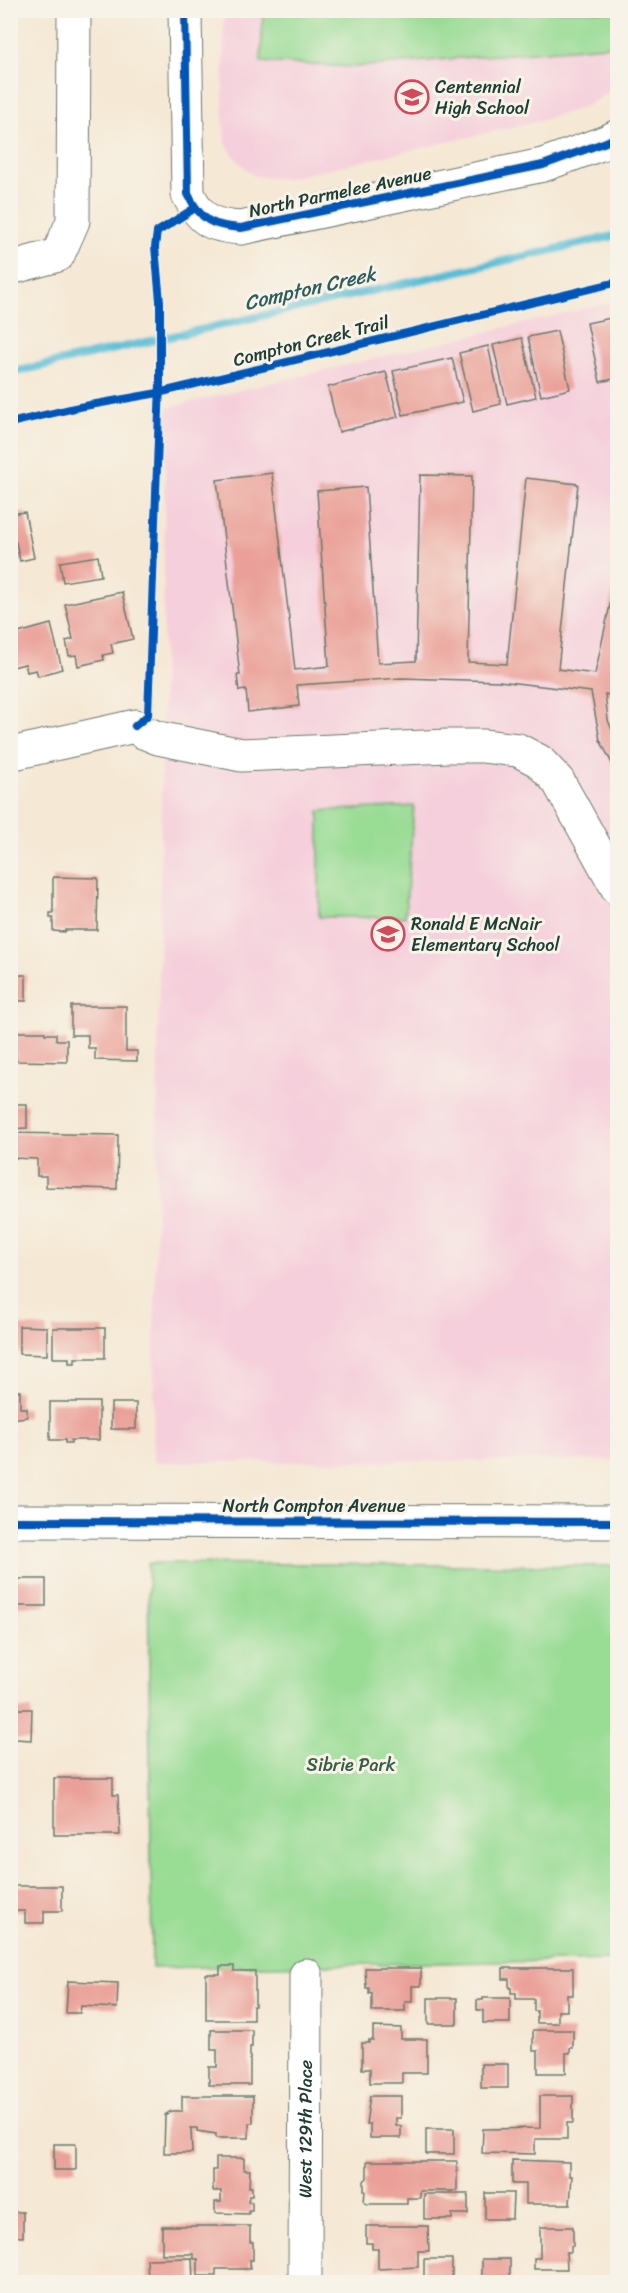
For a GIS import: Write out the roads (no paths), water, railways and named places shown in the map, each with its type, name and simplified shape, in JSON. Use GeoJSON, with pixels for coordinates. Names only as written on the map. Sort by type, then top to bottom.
{"type":"FeatureCollection","features":[{"type":"Feature","properties":{"kind":"street"},"geometry":{"type":"LineString","coordinates":[[10,268],[58,255],[73,221],[74,10]]}},
{"type":"Feature","properties":{"kind":"street","name":"North Parmelee Avenue"},"geometry":{"type":"LineString","coordinates":[[185,10],[188,194],[195,208],[207,221],[220,227],[241,228],[543,165],[618,136]]}},
{"type":"Feature","properties":{"kind":"street"},"geometry":{"type":"LineString","coordinates":[[10,754],[135,726],[158,738],[242,755],[448,746],[483,746],[518,750],[539,761],[558,781],[618,889]]}},
{"type":"Feature","properties":{"kind":"street","name":"North Compton Avenue"},"geometry":{"type":"LineString","coordinates":[[10,1521],[618,1522]]}},
{"type":"Feature","properties":{"kind":"street","name":"West 129th Place"},"geometry":{"type":"LineString","coordinates":[[305,2283],[306,1975]]}},
{"type":"Feature","properties":{"kind":"waterway","name":"Compton Creek"},"geometry":{"type":"LineString","coordinates":[[10,373],[618,235]]}},
{"type":"Feature","properties":{"kind":"place","name":"Centennial High School"},"geometry":{"type":"Point","coordinates":[412,97]}},
{"type":"Feature","properties":{"kind":"place","name":"Ronald E McNair Elementary School"},"geometry":{"type":"Point","coordinates":[388,934]}},
{"type":"Feature","properties":{"kind":"park label","name":"Sibrie Park"},"geometry":{"type":"Point","coordinates":[351,1765]}}]}
